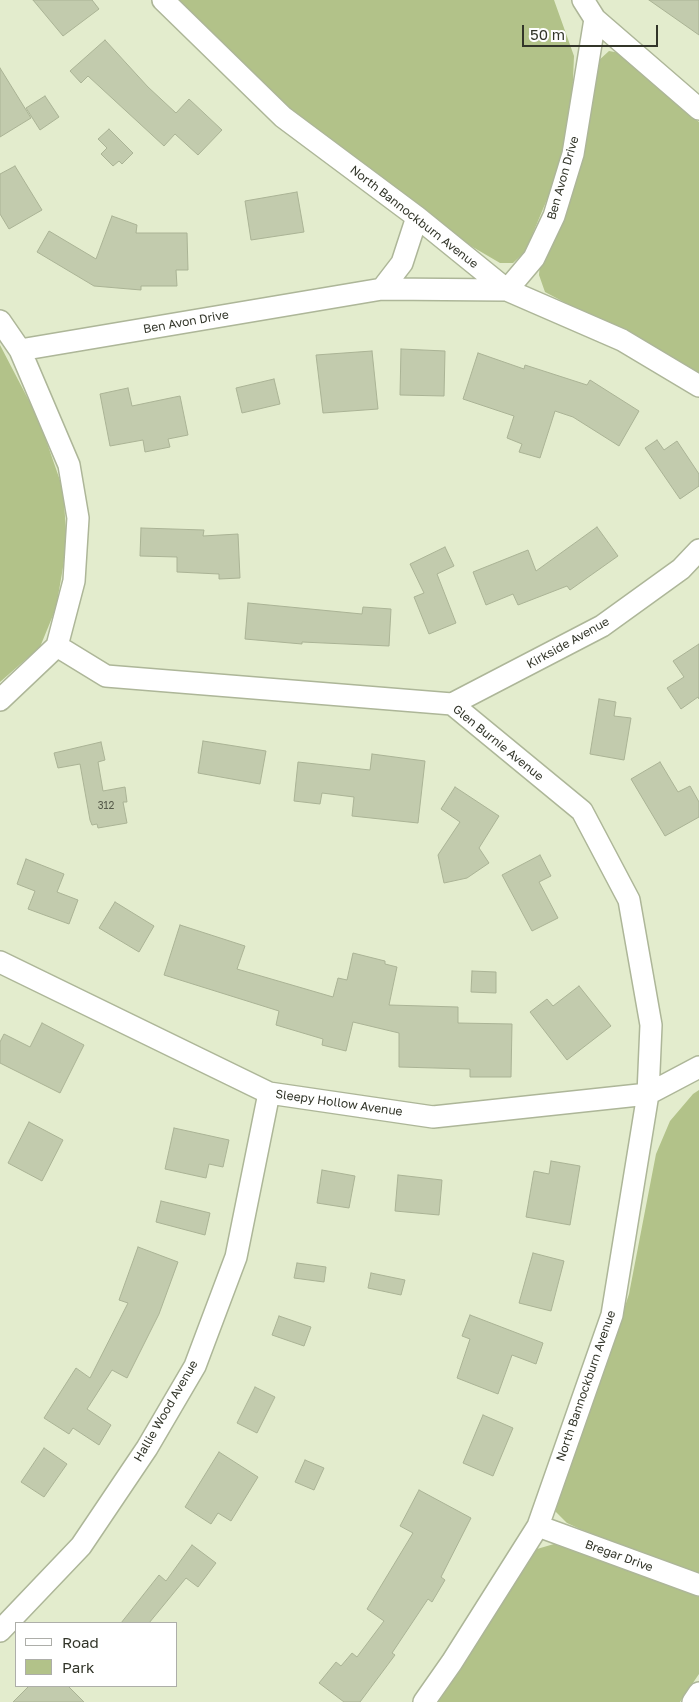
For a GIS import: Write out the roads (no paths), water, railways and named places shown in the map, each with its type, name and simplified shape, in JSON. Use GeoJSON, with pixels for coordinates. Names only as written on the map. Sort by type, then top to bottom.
{"type":"FeatureCollection","features":[{"type":"Feature","properties":{"kind":"street","name":"North Bannockburn Avenue"},"geometry":{"type":"LineString","coordinates":[[163,0],[283,117],[417,217],[507,290],[622,340],[699,386]]}},
{"type":"Feature","properties":{"kind":"street"},"geometry":{"type":"LineString","coordinates":[[583,0],[596,19],[698,107]]}},
{"type":"Feature","properties":{"kind":"street","name":"Ben Avon Drive"},"geometry":{"type":"LineString","coordinates":[[20,350],[382,289],[507,290],[534,258],[554,216],[573,154],[596,19]]}},
{"type":"Feature","properties":{"kind":"street"},"geometry":{"type":"LineString","coordinates":[[382,289],[402,263],[417,217]]}},
{"type":"Feature","properties":{"kind":"street"},"geometry":{"type":"LineString","coordinates":[[0,321],[20,350],[69,465],[78,518],[74,581],[57,646],[0,700]]}},
{"type":"Feature","properties":{"kind":"street","name":"Kirkside Avenue"},"geometry":{"type":"LineString","coordinates":[[452,704],[602,626],[681,568],[699,550]]}},
{"type":"Feature","properties":{"kind":"street","name":"Glen Burnie Avenue"},"geometry":{"type":"LineString","coordinates":[[57,646],[106,676],[452,704],[582,811],[629,900],[651,1025],[648,1094]]}},
{"type":"Feature","properties":{"kind":"street","name":"Sleepy Hollow Avenue"},"geometry":{"type":"LineString","coordinates":[[0,962],[269,1094],[433,1117],[648,1094]]}},
{"type":"Feature","properties":{"kind":"street"},"geometry":{"type":"LineString","coordinates":[[648,1094],[699,1066]]}},
{"type":"Feature","properties":{"kind":"street","name":"Hallie Wood Avenue"},"geometry":{"type":"LineString","coordinates":[[0,1631],[80,1546],[147,1448],[195,1366],[236,1257],[269,1094]]}},
{"type":"Feature","properties":{"kind":"street","name":"North Bannockburn Avenue"},"geometry":{"type":"LineString","coordinates":[[424,1702],[452,1662],[538,1526],[612,1315],[648,1094]]}},
{"type":"Feature","properties":{"kind":"street","name":"Bregar Drive"},"geometry":{"type":"LineString","coordinates":[[538,1526],[699,1585]]}},
{"type":"Feature","properties":{"kind":"street"},"geometry":{"type":"LineString","coordinates":[[693,1702],[699,1693]]}}]}
